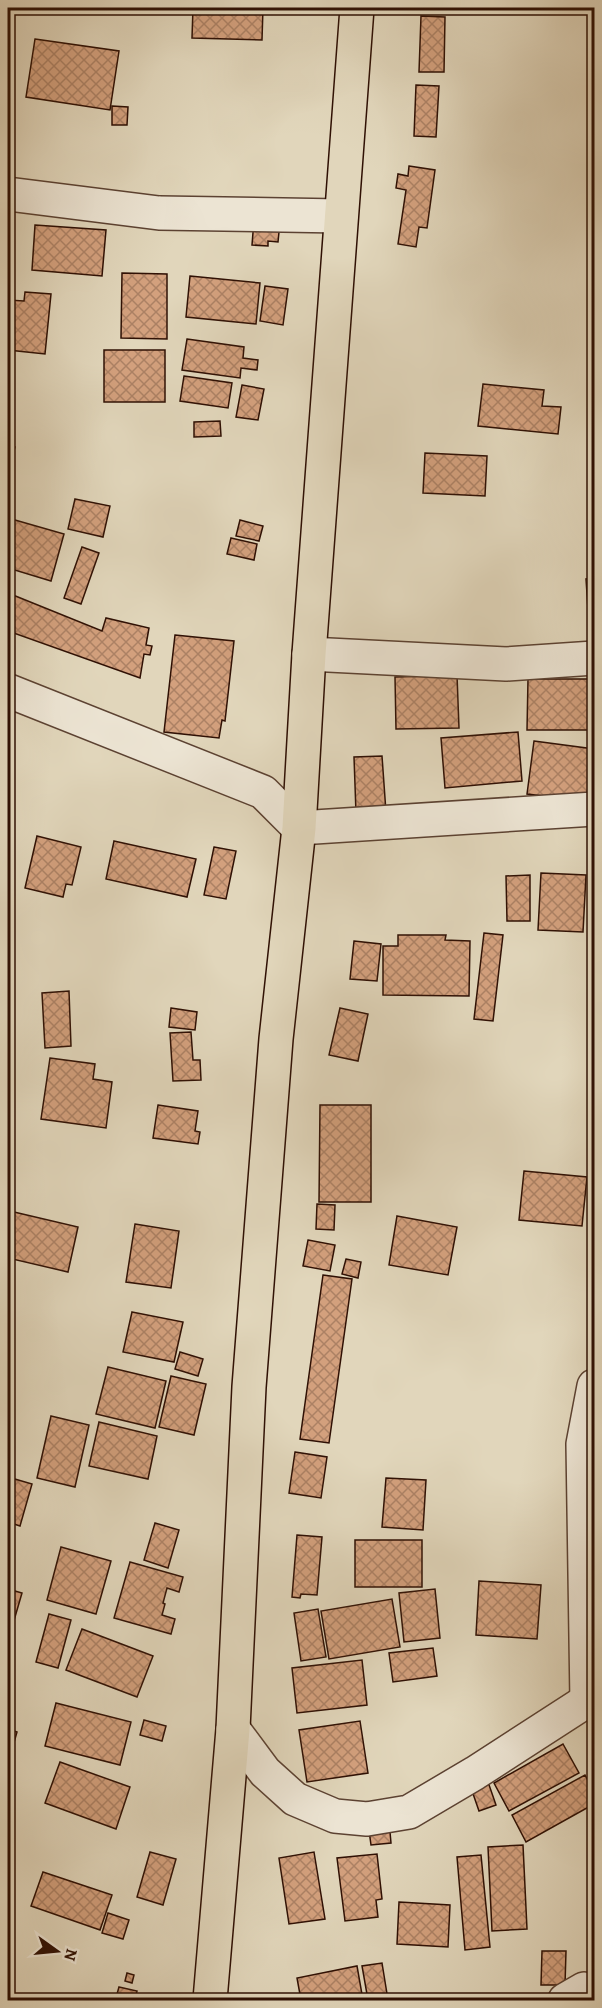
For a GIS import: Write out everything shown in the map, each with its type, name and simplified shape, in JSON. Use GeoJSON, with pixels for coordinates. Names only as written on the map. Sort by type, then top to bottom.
{"type":"FeatureCollection","features":[{"type":"Feature","properties":{"kind":"main road"},"geometry":{"type":"LineString","coordinates":[[210,2001],[233,1729],[249,1387],[276,1039],[299,828],[309,654],[357,8]]}},
{"type":"Feature","properties":{"kind":"street"},"geometry":{"type":"LineString","coordinates":[[8,194],[159,213],[341,216]]}},
{"type":"Feature","properties":{"kind":"street"},"geometry":{"type":"LineString","coordinates":[[309,654],[506,664],[594,658]]}},
{"type":"Feature","properties":{"kind":"street"},"geometry":{"type":"LineString","coordinates":[[9,691],[263,792],[299,828],[594,809]]}},
{"type":"Feature","properties":{"kind":"street"},"geometry":{"type":"LineString","coordinates":[[233,1729],[265,1772],[295,1799],[334,1816],[367,1819],[409,1812],[590,1699],[583,1444],[594,1386]]}},
{"type":"Feature","properties":{"kind":"building"},"geometry":{"type":"Polygon","coordinates":[[[193,8],[263,8],[262,40],[192,38],[193,8]]]}},
{"type":"Feature","properties":{"kind":"building"},"geometry":{"type":"Polygon","coordinates":[[[421,16],[445,17],[444,72],[419,72],[421,16]]]}},
{"type":"Feature","properties":{"kind":"building"},"geometry":{"type":"Polygon","coordinates":[[[35,39],[119,51],[110,110],[26,97],[35,39]]]}},
{"type":"Feature","properties":{"kind":"building"},"geometry":{"type":"Polygon","coordinates":[[[416,85],[439,86],[436,137],[414,136],[416,85]]]}},
{"type":"Feature","properties":{"kind":"building"},"geometry":{"type":"Polygon","coordinates":[[[112,106],[128,107],[127,125],[112,125],[112,106]]]}},
{"type":"Feature","properties":{"kind":"building"},"geometry":{"type":"Polygon","coordinates":[[[409,166],[435,170],[427,228],[419,227],[416,247],[398,244],[406,190],[396,188],[398,174],[408,176],[409,166]]]}},
{"type":"Feature","properties":{"kind":"building"},"geometry":{"type":"Polygon","coordinates":[[[8,213],[11,214],[8,246],[8,213]]]}},
{"type":"Feature","properties":{"kind":"building"},"geometry":{"type":"Polygon","coordinates":[[[254,220],[280,222],[278,242],[268,241],[268,246],[252,245],[254,220]]]}},
{"type":"Feature","properties":{"kind":"building"},"geometry":{"type":"Polygon","coordinates":[[[35,225],[106,230],[102,276],[32,270],[35,225]]]}},
{"type":"Feature","properties":{"kind":"building"},"geometry":{"type":"Polygon","coordinates":[[[122,273],[167,274],[167,339],[121,338],[122,273]]]}},
{"type":"Feature","properties":{"kind":"building"},"geometry":{"type":"Polygon","coordinates":[[[190,276],[260,283],[256,324],[186,317],[190,276]]]}},
{"type":"Feature","properties":{"kind":"building"},"geometry":{"type":"Polygon","coordinates":[[[265,286],[288,289],[283,325],[260,321],[265,286]]]}},
{"type":"Feature","properties":{"kind":"building"},"geometry":{"type":"Polygon","coordinates":[[[25,292],[51,294],[45,354],[8,350],[8,300],[24,301],[25,292]]]}},
{"type":"Feature","properties":{"kind":"building"},"geometry":{"type":"Polygon","coordinates":[[[187,339],[244,347],[243,358],[258,360],[257,370],[241,368],[240,378],[182,370],[187,339]]]}},
{"type":"Feature","properties":{"kind":"building"},"geometry":{"type":"Polygon","coordinates":[[[104,350],[165,350],[165,402],[104,402],[104,350]]]}},
{"type":"Feature","properties":{"kind":"building"},"geometry":{"type":"Polygon","coordinates":[[[184,376],[232,383],[228,408],[180,401],[184,376]]]}},
{"type":"Feature","properties":{"kind":"building"},"geometry":{"type":"Polygon","coordinates":[[[483,384],[544,390],[542,406],[561,407],[558,434],[478,426],[483,384]]]}},
{"type":"Feature","properties":{"kind":"building"},"geometry":{"type":"Polygon","coordinates":[[[242,385],[264,389],[258,420],[236,417],[242,385]]]}},
{"type":"Feature","properties":{"kind":"building"},"geometry":{"type":"Polygon","coordinates":[[[220,421],[221,436],[194,437],[194,422],[220,421]]]}},
{"type":"Feature","properties":{"kind":"building"},"geometry":{"type":"Polygon","coordinates":[[[8,444],[15,447],[8,473],[8,444]]]}},
{"type":"Feature","properties":{"kind":"building"},"geometry":{"type":"Polygon","coordinates":[[[425,453],[487,456],[485,496],[423,493],[425,453]]]}},
{"type":"Feature","properties":{"kind":"building"},"geometry":{"type":"Polygon","coordinates":[[[75,499],[110,506],[103,537],[68,529],[75,499]]]}},
{"type":"Feature","properties":{"kind":"building"},"geometry":{"type":"Polygon","coordinates":[[[8,518],[64,534],[51,581],[8,568],[8,518]]]}},
{"type":"Feature","properties":{"kind":"building"},"geometry":{"type":"Polygon","coordinates":[[[240,520],[263,526],[259,541],[236,536],[240,520]]]}},
{"type":"Feature","properties":{"kind":"building"},"geometry":{"type":"Polygon","coordinates":[[[231,538],[257,544],[254,560],[227,554],[231,538]]]}},
{"type":"Feature","properties":{"kind":"building"},"geometry":{"type":"Polygon","coordinates":[[[82,547],[99,553],[81,604],[64,598],[82,547]]]}},
{"type":"Feature","properties":{"kind":"building"},"geometry":{"type":"Polygon","coordinates":[[[594,578],[594,623],[589,624],[586,579],[594,578]]]}},
{"type":"Feature","properties":{"kind":"building"},"geometry":{"type":"Polygon","coordinates":[[[8,593],[102,631],[106,618],[149,628],[146,645],[152,646],[150,655],[144,654],[140,678],[8,631],[8,593]]]}},
{"type":"Feature","properties":{"kind":"building"},"geometry":{"type":"Polygon","coordinates":[[[175,635],[234,641],[225,721],[222,720],[219,738],[164,732],[175,635]]]}},
{"type":"Feature","properties":{"kind":"building"},"geometry":{"type":"Polygon","coordinates":[[[457,675],[459,728],[396,729],[395,677],[457,675]]]}},
{"type":"Feature","properties":{"kind":"building"},"geometry":{"type":"Polygon","coordinates":[[[528,679],[592,679],[591,730],[527,730],[528,679]]]}},
{"type":"Feature","properties":{"kind":"building"},"geometry":{"type":"Polygon","coordinates":[[[518,732],[522,781],[445,788],[441,738],[518,732]]]}},
{"type":"Feature","properties":{"kind":"building"},"geometry":{"type":"Polygon","coordinates":[[[534,741],[594,749],[594,802],[527,794],[534,741]]]}},
{"type":"Feature","properties":{"kind":"building"},"geometry":{"type":"Polygon","coordinates":[[[382,756],[386,812],[356,813],[354,757],[382,756]]]}},
{"type":"Feature","properties":{"kind":"building"},"geometry":{"type":"Polygon","coordinates":[[[37,836],[81,847],[72,885],[66,884],[63,897],[25,888],[37,836]]]}},
{"type":"Feature","properties":{"kind":"building"},"geometry":{"type":"Polygon","coordinates":[[[114,841],[196,859],[187,897],[106,879],[114,841]]]}},
{"type":"Feature","properties":{"kind":"building"},"geometry":{"type":"Polygon","coordinates":[[[214,847],[236,851],[226,899],[204,895],[214,847]]]}},
{"type":"Feature","properties":{"kind":"building"},"geometry":{"type":"Polygon","coordinates":[[[541,873],[586,875],[583,932],[538,930],[541,873]]]}},
{"type":"Feature","properties":{"kind":"building"},"geometry":{"type":"Polygon","coordinates":[[[591,874],[594,874],[594,919],[590,918],[591,874]]]}},
{"type":"Feature","properties":{"kind":"building"},"geometry":{"type":"Polygon","coordinates":[[[530,875],[530,921],[507,921],[506,876],[530,875]]]}},
{"type":"Feature","properties":{"kind":"building"},"geometry":{"type":"Polygon","coordinates":[[[484,933],[503,935],[493,1021],[474,1019],[484,933]]]}},
{"type":"Feature","properties":{"kind":"building"},"geometry":{"type":"Polygon","coordinates":[[[398,935],[446,935],[445,940],[470,941],[469,996],[383,995],[383,946],[398,946],[398,935]]]}},
{"type":"Feature","properties":{"kind":"building"},"geometry":{"type":"Polygon","coordinates":[[[354,941],[381,944],[377,981],[350,979],[354,941]]]}},
{"type":"Feature","properties":{"kind":"building"},"geometry":{"type":"Polygon","coordinates":[[[69,991],[71,1046],[45,1048],[42,993],[69,991]]]}},
{"type":"Feature","properties":{"kind":"building"},"geometry":{"type":"Polygon","coordinates":[[[171,1008],[197,1012],[195,1030],[169,1027],[171,1008]]]}},
{"type":"Feature","properties":{"kind":"building"},"geometry":{"type":"Polygon","coordinates":[[[340,1008],[368,1014],[358,1061],[329,1055],[340,1008]]]}},
{"type":"Feature","properties":{"kind":"building"},"geometry":{"type":"Polygon","coordinates":[[[191,1032],[193,1060],[200,1060],[201,1080],[173,1081],[170,1033],[191,1032]]]}},
{"type":"Feature","properties":{"kind":"building"},"geometry":{"type":"Polygon","coordinates":[[[50,1058],[95,1064],[93,1079],[112,1082],[106,1128],[41,1119],[50,1058]]]}},
{"type":"Feature","properties":{"kind":"building"},"geometry":{"type":"Polygon","coordinates":[[[158,1105],[198,1111],[195,1131],[200,1132],[198,1144],[153,1138],[158,1105]]]}},
{"type":"Feature","properties":{"kind":"building"},"geometry":{"type":"Polygon","coordinates":[[[320,1105],[371,1105],[371,1202],[319,1202],[320,1105]]]}},
{"type":"Feature","properties":{"kind":"building"},"geometry":{"type":"Polygon","coordinates":[[[524,1171],[587,1177],[582,1226],[519,1220],[524,1171]]]}},
{"type":"Feature","properties":{"kind":"building"},"geometry":{"type":"Polygon","coordinates":[[[317,1204],[335,1205],[334,1230],[316,1229],[317,1204]]]}},
{"type":"Feature","properties":{"kind":"building"},"geometry":{"type":"Polygon","coordinates":[[[14,1212],[78,1227],[68,1272],[8,1258],[8,1241],[14,1212]]]}},
{"type":"Feature","properties":{"kind":"building"},"geometry":{"type":"Polygon","coordinates":[[[397,1216],[457,1227],[448,1275],[389,1265],[397,1216]]]}},
{"type":"Feature","properties":{"kind":"building"},"geometry":{"type":"Polygon","coordinates":[[[135,1224],[179,1231],[171,1288],[126,1282],[135,1224]]]}},
{"type":"Feature","properties":{"kind":"building"},"geometry":{"type":"Polygon","coordinates":[[[308,1240],[335,1245],[330,1271],[303,1266],[308,1240]]]}},
{"type":"Feature","properties":{"kind":"building"},"geometry":{"type":"Polygon","coordinates":[[[346,1259],[361,1262],[358,1278],[342,1274],[346,1259]]]}},
{"type":"Feature","properties":{"kind":"building"},"geometry":{"type":"Polygon","coordinates":[[[323,1275],[352,1279],[329,1443],[300,1439],[323,1275]]]}},
{"type":"Feature","properties":{"kind":"building"},"geometry":{"type":"Polygon","coordinates":[[[132,1312],[183,1322],[174,1362],[123,1352],[132,1312]]]}},
{"type":"Feature","properties":{"kind":"building"},"geometry":{"type":"Polygon","coordinates":[[[180,1352],[203,1359],[198,1376],[175,1369],[180,1352]]]}},
{"type":"Feature","properties":{"kind":"building"},"geometry":{"type":"Polygon","coordinates":[[[108,1367],[166,1381],[155,1428],[96,1414],[108,1367]]]}},
{"type":"Feature","properties":{"kind":"building"},"geometry":{"type":"Polygon","coordinates":[[[171,1376],[206,1384],[194,1435],[159,1427],[171,1376]]]}},
{"type":"Feature","properties":{"kind":"building"},"geometry":{"type":"Polygon","coordinates":[[[51,1416],[89,1425],[75,1487],[37,1478],[51,1416]]]}},
{"type":"Feature","properties":{"kind":"building"},"geometry":{"type":"Polygon","coordinates":[[[99,1422],[157,1436],[148,1479],[89,1466],[99,1422]]]}},
{"type":"Feature","properties":{"kind":"building"},"geometry":{"type":"Polygon","coordinates":[[[295,1452],[327,1457],[321,1498],[289,1493],[295,1452]]]}},
{"type":"Feature","properties":{"kind":"building"},"geometry":{"type":"Polygon","coordinates":[[[8,1477],[32,1484],[20,1526],[8,1522],[8,1477]]]}},
{"type":"Feature","properties":{"kind":"building"},"geometry":{"type":"Polygon","coordinates":[[[386,1478],[426,1480],[423,1530],[382,1527],[386,1478]]]}},
{"type":"Feature","properties":{"kind":"building"},"geometry":{"type":"Polygon","coordinates":[[[155,1523],[179,1530],[168,1568],[144,1560],[155,1523]]]}},
{"type":"Feature","properties":{"kind":"building"},"geometry":{"type":"Polygon","coordinates":[[[297,1535],[322,1537],[317,1595],[301,1594],[300,1598],[292,1597],[297,1535]]]}},
{"type":"Feature","properties":{"kind":"building"},"geometry":{"type":"Polygon","coordinates":[[[355,1540],[422,1540],[422,1587],[355,1587],[355,1540]]]}},
{"type":"Feature","properties":{"kind":"building"},"geometry":{"type":"Polygon","coordinates":[[[61,1547],[111,1561],[96,1614],[47,1600],[61,1547]]]}},
{"type":"Feature","properties":{"kind":"building"},"geometry":{"type":"Polygon","coordinates":[[[130,1562],[183,1577],[179,1592],[167,1588],[163,1603],[165,1604],[162,1615],[175,1619],[171,1634],[114,1618],[130,1562]]]}},
{"type":"Feature","properties":{"kind":"building"},"geometry":{"type":"Polygon","coordinates":[[[479,1581],[541,1585],[537,1639],[476,1635],[479,1581]]]}},
{"type":"Feature","properties":{"kind":"building"},"geometry":{"type":"Polygon","coordinates":[[[8,1589],[22,1593],[8,1641],[8,1589]]]}},
{"type":"Feature","properties":{"kind":"building"},"geometry":{"type":"Polygon","coordinates":[[[435,1589],[440,1638],[404,1642],[399,1593],[435,1589]]]}},
{"type":"Feature","properties":{"kind":"building"},"geometry":{"type":"Polygon","coordinates":[[[392,1599],[400,1647],[329,1659],[321,1611],[392,1599]]]}},
{"type":"Feature","properties":{"kind":"building"},"geometry":{"type":"Polygon","coordinates":[[[318,1609],[326,1657],[301,1661],[294,1613],[318,1609]]]}},
{"type":"Feature","properties":{"kind":"building"},"geometry":{"type":"Polygon","coordinates":[[[49,1614],[71,1620],[58,1668],[36,1662],[49,1614]]]}},
{"type":"Feature","properties":{"kind":"building"},"geometry":{"type":"Polygon","coordinates":[[[82,1629],[153,1656],[137,1697],[66,1670],[82,1629]]]}},
{"type":"Feature","properties":{"kind":"building"},"geometry":{"type":"Polygon","coordinates":[[[433,1648],[437,1676],[393,1682],[389,1653],[433,1648]]]}},
{"type":"Feature","properties":{"kind":"building"},"geometry":{"type":"Polygon","coordinates":[[[362,1660],[367,1705],[297,1713],[292,1668],[362,1660]]]}},
{"type":"Feature","properties":{"kind":"building"},"geometry":{"type":"Polygon","coordinates":[[[56,1703],[131,1722],[120,1765],[45,1746],[56,1703]]]}},
{"type":"Feature","properties":{"kind":"building"},"geometry":{"type":"Polygon","coordinates":[[[144,1720],[166,1726],[162,1741],[140,1735],[144,1720]]]}},
{"type":"Feature","properties":{"kind":"building"},"geometry":{"type":"Polygon","coordinates":[[[360,1721],[368,1773],[307,1782],[299,1730],[360,1721]]]}},
{"type":"Feature","properties":{"kind":"building"},"geometry":{"type":"Polygon","coordinates":[[[8,1729],[17,1732],[13,1746],[8,1744],[8,1729]]]}},
{"type":"Feature","properties":{"kind":"building"},"geometry":{"type":"Polygon","coordinates":[[[563,1744],[579,1773],[509,1811],[494,1783],[563,1744]]]}},
{"type":"Feature","properties":{"kind":"building"},"geometry":{"type":"Polygon","coordinates":[[[60,1762],[130,1787],[116,1829],[45,1803],[60,1762]]]}},
{"type":"Feature","properties":{"kind":"building"},"geometry":{"type":"Polygon","coordinates":[[[585,1775],[594,1792],[594,1804],[526,1842],[512,1815],[585,1775]]]}},
{"type":"Feature","properties":{"kind":"building"},"geometry":{"type":"Polygon","coordinates":[[[487,1779],[496,1805],[479,1811],[470,1785],[487,1779]]]}},
{"type":"Feature","properties":{"kind":"building"},"geometry":{"type":"Polygon","coordinates":[[[389,1821],[391,1843],[371,1845],[368,1823],[389,1821]]]}},
{"type":"Feature","properties":{"kind":"building"},"geometry":{"type":"Polygon","coordinates":[[[523,1845],[527,1929],[492,1931],[488,1847],[523,1845]]]}},
{"type":"Feature","properties":{"kind":"building"},"geometry":{"type":"Polygon","coordinates":[[[150,1852],[176,1859],[163,1905],[137,1897],[150,1852]]]}},
{"type":"Feature","properties":{"kind":"building"},"geometry":{"type":"Polygon","coordinates":[[[314,1852],[325,1919],[289,1924],[279,1858],[314,1852]]]}},
{"type":"Feature","properties":{"kind":"building"},"geometry":{"type":"Polygon","coordinates":[[[377,1854],[382,1899],[376,1900],[378,1917],[345,1921],[337,1858],[377,1854]]]}},
{"type":"Feature","properties":{"kind":"building"},"geometry":{"type":"Polygon","coordinates":[[[481,1855],[490,1947],[465,1950],[457,1857],[481,1855]]]}},
{"type":"Feature","properties":{"kind":"building"},"geometry":{"type":"Polygon","coordinates":[[[43,1872],[112,1895],[100,1930],[31,1906],[43,1872]]]}},
{"type":"Feature","properties":{"kind":"building"},"geometry":{"type":"Polygon","coordinates":[[[399,1902],[450,1905],[448,1947],[397,1944],[399,1902]]]}},
{"type":"Feature","properties":{"kind":"building"},"geometry":{"type":"Polygon","coordinates":[[[108,1913],[129,1920],[123,1939],[102,1933],[108,1913]]]}},
{"type":"Feature","properties":{"kind":"building"},"geometry":{"type":"Polygon","coordinates":[[[542,1951],[566,1951],[565,1985],[541,1985],[542,1951]]]}},
{"type":"Feature","properties":{"kind":"building"},"geometry":{"type":"Polygon","coordinates":[[[382,1963],[388,2000],[368,2000],[362,1966],[382,1963]]]}},
{"type":"Feature","properties":{"kind":"building"},"geometry":{"type":"Polygon","coordinates":[[[357,1966],[363,2000],[301,2000],[297,1978],[357,1966]]]}},
{"type":"Feature","properties":{"kind":"building"},"geometry":{"type":"Polygon","coordinates":[[[127,1973],[134,1975],[132,1983],[125,1981],[127,1973]]]}},
{"type":"Feature","properties":{"kind":"building"},"geometry":{"type":"Polygon","coordinates":[[[119,1987],[137,1991],[135,1999],[117,1994],[119,1987]]]}}]}
